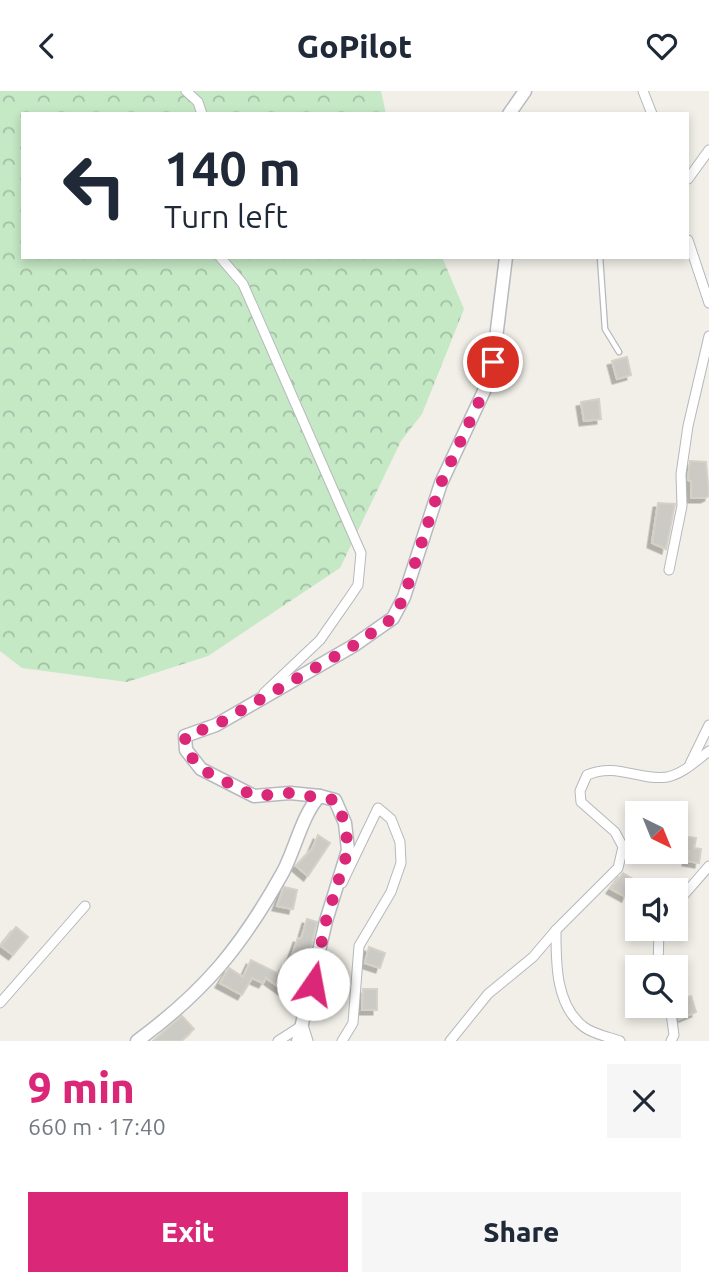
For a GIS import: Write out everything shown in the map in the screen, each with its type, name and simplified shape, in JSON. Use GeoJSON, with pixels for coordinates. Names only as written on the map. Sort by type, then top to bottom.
{"type":"FeatureCollection","features":[{"type":"Feature","properties":{"kind":"street"},"geometry":{"type":"LineString","coordinates":[[186,91],[198,102],[201,112]]}},
{"type":"Feature","properties":{"kind":"street"},"geometry":{"type":"LineString","coordinates":[[510,112],[524,91]]}},
{"type":"Feature","properties":{"kind":"street"},"geometry":{"type":"LineString","coordinates":[[643,91],[651,112]]}},
{"type":"Feature","properties":{"kind":"street"},"geometry":{"type":"LineString","coordinates":[[689,178],[709,150]]}},
{"type":"Feature","properties":{"kind":"street"},"geometry":{"type":"LineString","coordinates":[[689,243],[709,303]]}},
{"type":"Feature","properties":{"kind":"street"},"geometry":{"type":"LineString","coordinates":[[222,259],[243,284],[361,553],[358,586],[320,640],[256,702]]}},
{"type":"Feature","properties":{"kind":"street"},"geometry":{"type":"LineString","coordinates":[[298,1041],[333,898],[348,850],[345,823],[335,800],[290,793],[254,796],[201,769],[186,750],[185,736],[216,725],[353,646],[393,618],[441,483],[484,391],[499,333],[506,259]]}},
{"type":"Feature","properties":{"kind":"street"},"geometry":{"type":"LineString","coordinates":[[669,570],[682,506],[681,474],[688,426],[709,336]]}},
{"type":"Feature","properties":{"kind":"street"},"geometry":{"type":"LineString","coordinates":[[688,767],[709,725]]}},
{"type":"Feature","properties":{"kind":"street"},"geometry":{"type":"LineString","coordinates":[[450,1041],[488,994],[533,957],[618,868],[623,847],[615,832],[581,802],[580,791],[587,775],[602,768],[668,777],[688,767],[709,751]]}},
{"type":"Feature","properties":{"kind":"street"},"geometry":{"type":"LineString","coordinates":[[137,1041],[179,1010],[208,982],[254,922],[284,870],[311,804],[320,796]]}},
{"type":"Feature","properties":{"kind":"street"},"geometry":{"type":"LineString","coordinates":[[333,898],[352,866],[378,808],[391,819],[400,842],[401,863],[391,892],[359,946],[354,1023],[342,1041]]}},
{"type":"Feature","properties":{"kind":"street"},"geometry":{"type":"LineString","coordinates":[[688,890],[709,866]]}},
{"type":"Feature","properties":{"kind":"street"},"geometry":{"type":"LineString","coordinates":[[0,1003],[85,906]]}},
{"type":"Feature","properties":{"kind":"street"},"geometry":{"type":"LineString","coordinates":[[556,930],[555,969],[573,1014],[584,1028],[620,1041]]}},
{"type":"Feature","properties":{"kind":"street"},"geometry":{"type":"LineString","coordinates":[[671,1041],[674,1035],[672,1018]]}},
{"type":"Feature","properties":{"kind":"street"},"geometry":{"type":"LineString","coordinates":[[278,1041],[303,1025]]}},
{"type":"Feature","properties":{"kind":"street"},"geometry":{"type":"LineString","coordinates":[[303,1025],[308,1041]]}},
{"type":"Feature","properties":{"kind":"lane"},"geometry":{"type":"LineString","coordinates":[[600,259],[606,329],[619,352]]}},
{"type":"Feature","properties":{"kind":"green space"},"geometry":{"type":"Polygon","coordinates":[[[0,91],[381,91],[386,112],[21,112],[21,259],[443,259],[464,309],[422,414],[401,441],[340,568],[208,656],[127,682],[22,668],[0,651],[0,91]]]}},
{"type":"Feature","properties":{"kind":"building"},"geometry":{"type":"Polygon","coordinates":[[[627,357],[631,375],[617,379],[612,361],[627,357]]]}},
{"type":"Feature","properties":{"kind":"building"},"geometry":{"type":"Polygon","coordinates":[[[599,399],[601,419],[584,421],[581,402],[599,399]]]}},
{"type":"Feature","properties":{"kind":"building"},"geometry":{"type":"Polygon","coordinates":[[[690,461],[706,462],[709,496],[705,498],[691,498],[691,481],[688,480],[690,461]]]}},
{"type":"Feature","properties":{"kind":"building"},"geometry":{"type":"Polygon","coordinates":[[[658,503],[675,504],[666,549],[652,543],[658,503]]]}},
{"type":"Feature","properties":{"kind":"building"},"geometry":{"type":"Polygon","coordinates":[[[318,835],[330,843],[308,876],[296,866],[312,849],[318,835]]]}},
{"type":"Feature","properties":{"kind":"building"},"geometry":{"type":"Polygon","coordinates":[[[688,837],[696,838],[694,848],[701,849],[699,863],[688,861],[688,837]]]}},
{"type":"Feature","properties":{"kind":"building"},"geometry":{"type":"Polygon","coordinates":[[[623,873],[631,878],[625,878],[625,896],[611,889],[623,873]]]}},
{"type":"Feature","properties":{"kind":"building"},"geometry":{"type":"Polygon","coordinates":[[[284,887],[297,890],[293,909],[277,906],[284,887]]]}},
{"type":"Feature","properties":{"kind":"building"},"geometry":{"type":"Polygon","coordinates":[[[307,919],[317,922],[304,975],[302,979],[297,976],[286,992],[266,978],[263,983],[252,978],[242,995],[220,983],[229,968],[243,977],[251,960],[279,974],[292,955],[298,938],[301,939],[307,919]]]}},
{"type":"Feature","properties":{"kind":"building"},"geometry":{"type":"Polygon","coordinates":[[[16,927],[28,937],[13,955],[1,946],[16,927]]]}},
{"type":"Feature","properties":{"kind":"building"},"geometry":{"type":"Polygon","coordinates":[[[369,947],[385,953],[380,968],[365,963],[369,947]]]}},
{"type":"Feature","properties":{"kind":"building"},"geometry":{"type":"Polygon","coordinates":[[[363,989],[377,989],[377,1010],[362,1010],[363,989]]]}},
{"type":"Feature","properties":{"kind":"building"},"geometry":{"type":"Polygon","coordinates":[[[691,996],[696,1012],[688,1015],[688,997],[691,996]]]}},
{"type":"Feature","properties":{"kind":"building"},"geometry":{"type":"Polygon","coordinates":[[[182,1016],[194,1029],[181,1041],[153,1041],[182,1016]]]}},
{"type":"Feature","properties":{"kind":"route"},"geometry":{"type":"LineString","coordinates":[[313,984],[326,921],[348,850],[345,823],[335,800],[290,793],[254,796],[201,769],[186,750],[185,736],[216,725],[353,646],[393,618],[404,597],[441,483],[484,391],[493,362]]}}]}
